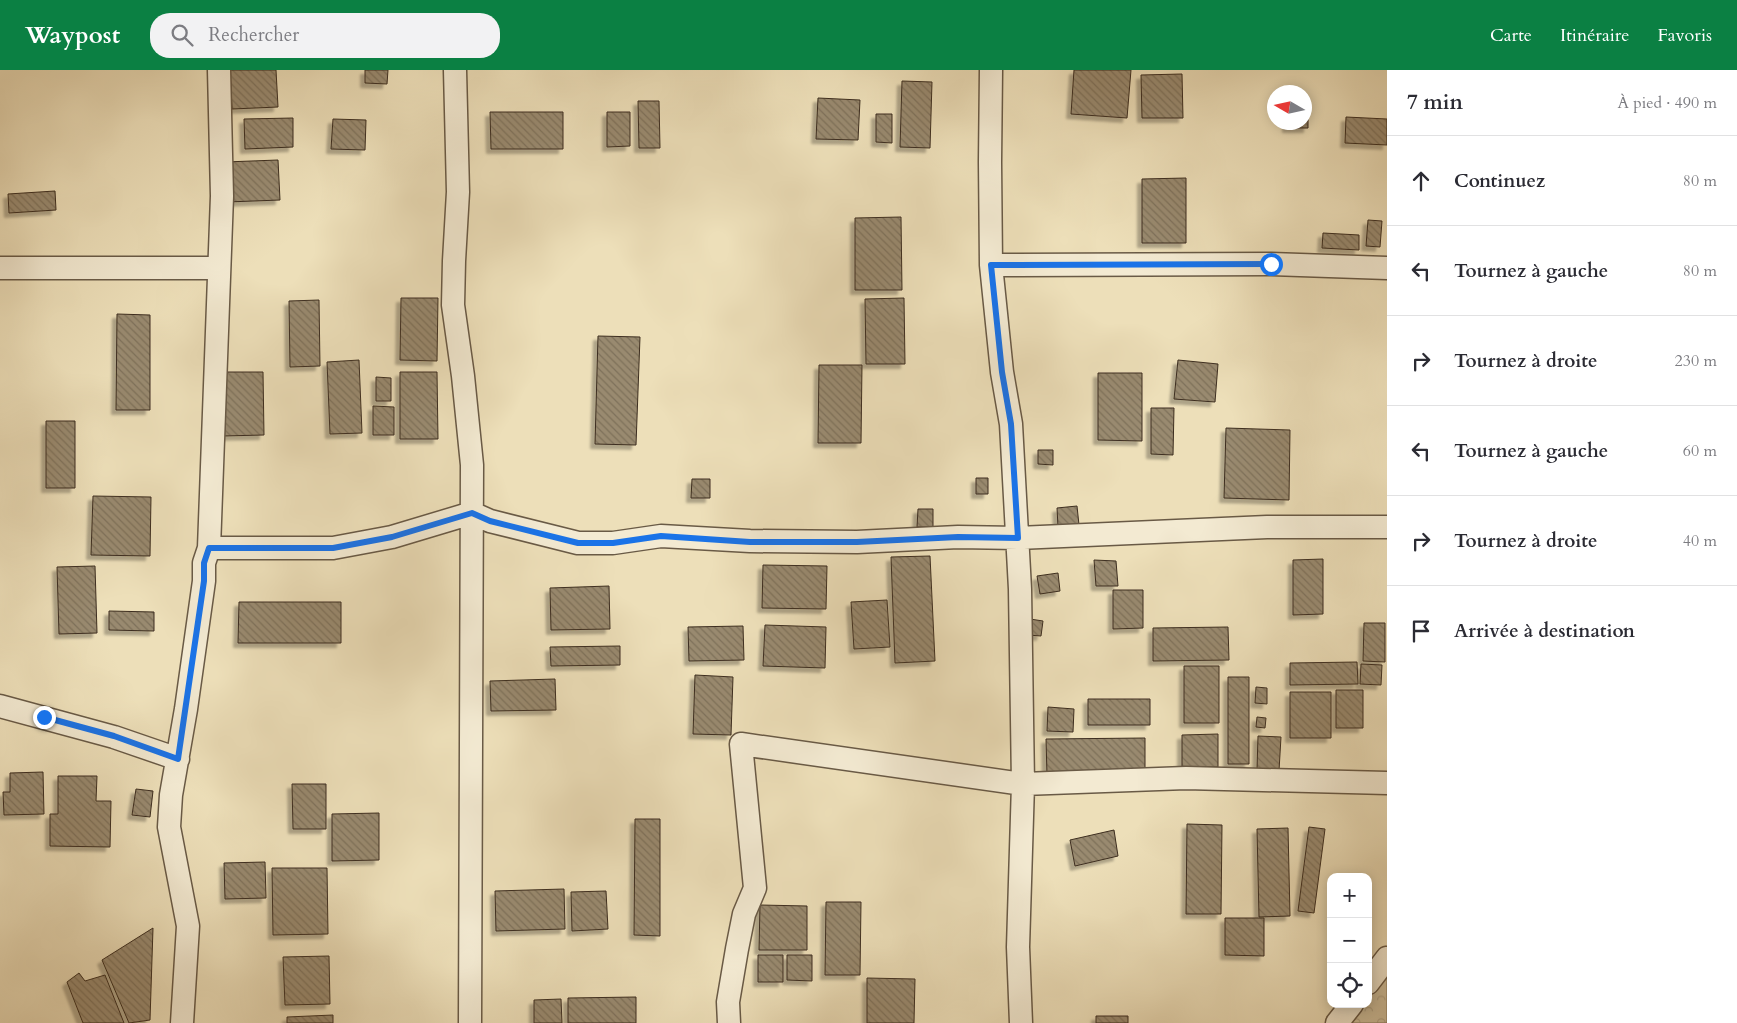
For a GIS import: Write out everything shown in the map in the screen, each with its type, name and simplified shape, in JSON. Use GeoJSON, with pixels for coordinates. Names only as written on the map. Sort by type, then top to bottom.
{"type":"FeatureCollection","features":[{"type":"Feature","properties":{"kind":"street"},"geometry":{"type":"LineString","coordinates":[[182,1023],[188,926],[170,827],[171,795],[204,581],[204,563],[209,548],[222,196],[219,70]]}},
{"type":"Feature","properties":{"kind":"street"},"geometry":{"type":"LineString","coordinates":[[455,70],[458,192],[453,305],[463,376],[472,465],[470,1023]]}},
{"type":"Feature","properties":{"kind":"street"},"geometry":{"type":"LineString","coordinates":[[992,70],[990,162],[991,265],[1002,372],[1011,424],[1018,538],[1024,784],[1018,947],[1021,1023]]}},
{"type":"Feature","properties":{"kind":"street"},"geometry":{"type":"LineString","coordinates":[[991,265],[1271,264],[1387,268]]}},
{"type":"Feature","properties":{"kind":"street"},"geometry":{"type":"LineString","coordinates":[[0,268],[219,268]]}},
{"type":"Feature","properties":{"kind":"street"},"geometry":{"type":"LineString","coordinates":[[209,548],[333,548],[392,537],[472,513],[490,521],[578,543],[613,543],[661,536],[750,542],[857,542],[958,537],[1018,538],[1267,526],[1387,527]]}},
{"type":"Feature","properties":{"kind":"street"},"geometry":{"type":"LineString","coordinates":[[0,706],[114,736],[178,759]]}},
{"type":"Feature","properties":{"kind":"street"},"geometry":{"type":"LineString","coordinates":[[729,1023],[728,1002],[737,949],[744,914],[755,888],[741,744],[1024,784],[1186,778],[1387,783]]}},
{"type":"Feature","properties":{"kind":"street"},"geometry":{"type":"LineString","coordinates":[[1372,978],[1387,958]]}},
{"type":"Feature","properties":{"kind":"street"},"geometry":{"type":"LineString","coordinates":[[1337,1023],[1349,1008]]}},
{"type":"Feature","properties":{"kind":"green space"},"geometry":{"type":"Polygon","coordinates":[[[1387,970],[1387,1023],[1338,1023],[1351,1008],[1372,1008],[1372,986],[1387,970]]]}},
{"type":"Feature","properties":{"kind":"building"},"geometry":{"type":"Polygon","coordinates":[[[230,70],[276,70],[278,107],[232,109],[230,70]]]}},
{"type":"Feature","properties":{"kind":"building"},"geometry":{"type":"Polygon","coordinates":[[[365,70],[388,70],[387,84],[365,83],[365,70]]]}},
{"type":"Feature","properties":{"kind":"building"},"geometry":{"type":"Polygon","coordinates":[[[1074,70],[1131,70],[1127,118],[1071,114],[1074,70]]]}},
{"type":"Feature","properties":{"kind":"building"},"geometry":{"type":"Polygon","coordinates":[[[1182,74],[1183,118],[1142,118],[1141,75],[1182,74]]]}},
{"type":"Feature","properties":{"kind":"building"},"geometry":{"type":"Polygon","coordinates":[[[902,81],[932,82],[930,148],[900,147],[902,81]]]}},
{"type":"Feature","properties":{"kind":"building"},"geometry":{"type":"Polygon","coordinates":[[[818,98],[860,100],[858,140],[816,139],[818,98]]]}},
{"type":"Feature","properties":{"kind":"building"},"geometry":{"type":"Polygon","coordinates":[[[638,101],[659,101],[660,148],[639,148],[638,101]]]}},
{"type":"Feature","properties":{"kind":"building"},"geometry":{"type":"Polygon","coordinates":[[[490,112],[563,112],[563,149],[491,149],[490,112]]]}},
{"type":"Feature","properties":{"kind":"building"},"geometry":{"type":"Polygon","coordinates":[[[607,112],[630,112],[630,146],[607,147],[607,112]]]}},
{"type":"Feature","properties":{"kind":"building"},"geometry":{"type":"Polygon","coordinates":[[[876,114],[892,114],[892,143],[876,142],[876,114]]]}},
{"type":"Feature","properties":{"kind":"building"},"geometry":{"type":"Polygon","coordinates":[[[1346,117],[1387,119],[1387,145],[1345,143],[1346,117]]]}},
{"type":"Feature","properties":{"kind":"building"},"geometry":{"type":"Polygon","coordinates":[[[293,118],[293,147],[245,149],[244,119],[293,118]]]}},
{"type":"Feature","properties":{"kind":"building"},"geometry":{"type":"Polygon","coordinates":[[[333,119],[366,120],[365,150],[331,149],[333,119]]]}},
{"type":"Feature","properties":{"kind":"building"},"geometry":{"type":"Polygon","coordinates":[[[278,160],[280,200],[227,202],[225,162],[278,160]]]}},
{"type":"Feature","properties":{"kind":"building"},"geometry":{"type":"Polygon","coordinates":[[[1186,178],[1186,243],[1142,243],[1142,179],[1186,178]]]}},
{"type":"Feature","properties":{"kind":"building"},"geometry":{"type":"Polygon","coordinates":[[[55,191],[56,210],[9,213],[8,194],[55,191]]]}},
{"type":"Feature","properties":{"kind":"building"},"geometry":{"type":"Polygon","coordinates":[[[901,217],[902,290],[855,290],[855,218],[901,217]]]}},
{"type":"Feature","properties":{"kind":"building"},"geometry":{"type":"Polygon","coordinates":[[[1368,220],[1382,221],[1380,247],[1366,246],[1368,220]]]}},
{"type":"Feature","properties":{"kind":"building"},"geometry":{"type":"Polygon","coordinates":[[[1323,233],[1359,235],[1359,250],[1322,248],[1323,233]]]}},
{"type":"Feature","properties":{"kind":"building"},"geometry":{"type":"Polygon","coordinates":[[[401,298],[438,298],[437,361],[400,360],[401,298]]]}},
{"type":"Feature","properties":{"kind":"building"},"geometry":{"type":"Polygon","coordinates":[[[904,298],[905,364],[866,364],[865,299],[904,298]]]}},
{"type":"Feature","properties":{"kind":"building"},"geometry":{"type":"Polygon","coordinates":[[[319,300],[320,366],[290,367],[289,301],[319,300]]]}},
{"type":"Feature","properties":{"kind":"building"},"geometry":{"type":"Polygon","coordinates":[[[117,314],[150,315],[150,410],[116,410],[117,314]]]}},
{"type":"Feature","properties":{"kind":"building"},"geometry":{"type":"Polygon","coordinates":[[[598,336],[640,337],[636,445],[595,444],[598,336]]]}},
{"type":"Feature","properties":{"kind":"building"},"geometry":{"type":"Polygon","coordinates":[[[359,360],[362,433],[330,434],[327,362],[359,360]]]}},
{"type":"Feature","properties":{"kind":"building"},"geometry":{"type":"Polygon","coordinates":[[[1178,360],[1218,364],[1215,402],[1174,399],[1178,360]]]}},
{"type":"Feature","properties":{"kind":"building"},"geometry":{"type":"Polygon","coordinates":[[[819,365],[862,365],[861,443],[818,443],[819,365]]]}},
{"type":"Feature","properties":{"kind":"building"},"geometry":{"type":"Polygon","coordinates":[[[222,372],[263,372],[264,435],[222,436],[222,372]]]}},
{"type":"Feature","properties":{"kind":"building"},"geometry":{"type":"Polygon","coordinates":[[[400,372],[437,372],[438,439],[400,439],[400,372]]]}},
{"type":"Feature","properties":{"kind":"building"},"geometry":{"type":"Polygon","coordinates":[[[1098,373],[1142,373],[1142,441],[1098,440],[1098,373]]]}},
{"type":"Feature","properties":{"kind":"building"},"geometry":{"type":"Polygon","coordinates":[[[376,377],[391,378],[391,401],[376,401],[376,377]]]}},
{"type":"Feature","properties":{"kind":"building"},"geometry":{"type":"Polygon","coordinates":[[[373,406],[394,407],[394,435],[373,435],[373,406]]]}},
{"type":"Feature","properties":{"kind":"building"},"geometry":{"type":"Polygon","coordinates":[[[1151,408],[1174,408],[1173,455],[1151,454],[1151,408]]]}},
{"type":"Feature","properties":{"kind":"building"},"geometry":{"type":"Polygon","coordinates":[[[46,421],[75,421],[75,488],[46,488],[46,421]]]}},
{"type":"Feature","properties":{"kind":"building"},"geometry":{"type":"Polygon","coordinates":[[[1226,428],[1290,430],[1289,500],[1224,498],[1226,428]]]}},
{"type":"Feature","properties":{"kind":"building"},"geometry":{"type":"Polygon","coordinates":[[[1038,450],[1053,450],[1053,465],[1038,464],[1038,450]]]}},
{"type":"Feature","properties":{"kind":"building"},"geometry":{"type":"Polygon","coordinates":[[[976,478],[988,478],[988,494],[976,494],[976,478]]]}},
{"type":"Feature","properties":{"kind":"building"},"geometry":{"type":"Polygon","coordinates":[[[692,479],[710,479],[710,498],[691,498],[692,479]]]}},
{"type":"Feature","properties":{"kind":"building"},"geometry":{"type":"Polygon","coordinates":[[[93,496],[151,497],[150,556],[91,555],[93,496]]]}},
{"type":"Feature","properties":{"kind":"building"},"geometry":{"type":"Polygon","coordinates":[[[1077,506],[1079,525],[1058,527],[1057,508],[1077,506]]]}},
{"type":"Feature","properties":{"kind":"building"},"geometry":{"type":"Polygon","coordinates":[[[918,509],[933,509],[933,527],[917,527],[918,509]]]}},
{"type":"Feature","properties":{"kind":"building"},"geometry":{"type":"Polygon","coordinates":[[[930,556],[935,661],[895,663],[891,557],[930,556]]]}},
{"type":"Feature","properties":{"kind":"building"},"geometry":{"type":"Polygon","coordinates":[[[1323,559],[1323,614],[1293,615],[1293,560],[1323,559]]]}},
{"type":"Feature","properties":{"kind":"building"},"geometry":{"type":"Polygon","coordinates":[[[1094,560],[1116,561],[1118,586],[1096,586],[1094,560]]]}},
{"type":"Feature","properties":{"kind":"building"},"geometry":{"type":"Polygon","coordinates":[[[763,565],[827,566],[826,609],[762,608],[763,565]]]}},
{"type":"Feature","properties":{"kind":"building"},"geometry":{"type":"Polygon","coordinates":[[[95,566],[97,633],[59,634],[57,567],[95,566]]]}},
{"type":"Feature","properties":{"kind":"building"},"geometry":{"type":"Polygon","coordinates":[[[1058,573],[1060,591],[1040,594],[1037,576],[1058,573]]]}},
{"type":"Feature","properties":{"kind":"building"},"geometry":{"type":"Polygon","coordinates":[[[609,586],[610,629],[551,630],[550,588],[609,586]]]}},
{"type":"Feature","properties":{"kind":"building"},"geometry":{"type":"Polygon","coordinates":[[[1113,590],[1143,590],[1143,628],[1113,629],[1113,590]]]}},
{"type":"Feature","properties":{"kind":"building"},"geometry":{"type":"Polygon","coordinates":[[[887,600],[890,647],[854,649],[851,602],[887,600]]]}},
{"type":"Feature","properties":{"kind":"building"},"geometry":{"type":"Polygon","coordinates":[[[239,602],[341,602],[341,643],[238,643],[239,602]]]}},
{"type":"Feature","properties":{"kind":"building"},"geometry":{"type":"Polygon","coordinates":[[[109,611],[154,612],[154,631],[109,630],[109,611]]]}},
{"type":"Feature","properties":{"kind":"building"},"geometry":{"type":"Polygon","coordinates":[[[1030,619],[1043,621],[1041,636],[1028,635],[1030,619]]]}},
{"type":"Feature","properties":{"kind":"building"},"geometry":{"type":"Polygon","coordinates":[[[1364,623],[1385,623],[1385,662],[1363,661],[1364,623]]]}},
{"type":"Feature","properties":{"kind":"building"},"geometry":{"type":"Polygon","coordinates":[[[765,625],[826,627],[825,668],[763,666],[765,625]]]}},
{"type":"Feature","properties":{"kind":"building"},"geometry":{"type":"Polygon","coordinates":[[[743,626],[744,660],[689,661],[688,627],[743,626]]]}},
{"type":"Feature","properties":{"kind":"building"},"geometry":{"type":"Polygon","coordinates":[[[1228,627],[1229,660],[1153,661],[1153,628],[1228,627]]]}},
{"type":"Feature","properties":{"kind":"building"},"geometry":{"type":"Polygon","coordinates":[[[620,646],[620,665],[551,666],[550,647],[620,646]]]}},
{"type":"Feature","properties":{"kind":"building"},"geometry":{"type":"Polygon","coordinates":[[[1357,662],[1358,684],[1290,685],[1290,663],[1357,662]]]}},
{"type":"Feature","properties":{"kind":"building"},"geometry":{"type":"Polygon","coordinates":[[[1361,664],[1382,665],[1381,685],[1360,684],[1361,664]]]}},
{"type":"Feature","properties":{"kind":"building"},"geometry":{"type":"Polygon","coordinates":[[[1184,666],[1219,666],[1219,723],[1184,723],[1184,666]]]}},
{"type":"Feature","properties":{"kind":"building"},"geometry":{"type":"Polygon","coordinates":[[[695,675],[733,677],[731,735],[693,734],[695,675]]]}},
{"type":"Feature","properties":{"kind":"building"},"geometry":{"type":"Polygon","coordinates":[[[1228,677],[1249,677],[1249,764],[1228,764],[1228,677]]]}},
{"type":"Feature","properties":{"kind":"building"},"geometry":{"type":"Polygon","coordinates":[[[555,679],[556,710],[491,711],[490,681],[555,679]]]}},
{"type":"Feature","properties":{"kind":"building"},"geometry":{"type":"Polygon","coordinates":[[[1256,687],[1267,688],[1267,704],[1255,703],[1256,687]]]}},
{"type":"Feature","properties":{"kind":"building"},"geometry":{"type":"Polygon","coordinates":[[[1336,690],[1363,690],[1363,728],[1336,728],[1336,690]]]}},
{"type":"Feature","properties":{"kind":"building"},"geometry":{"type":"Polygon","coordinates":[[[1290,692],[1331,692],[1331,738],[1290,738],[1290,692]]]}},
{"type":"Feature","properties":{"kind":"building"},"geometry":{"type":"Polygon","coordinates":[[[1088,699],[1150,699],[1150,725],[1088,725],[1088,699]]]}},
{"type":"Feature","properties":{"kind":"building"},"geometry":{"type":"Polygon","coordinates":[[[1048,707],[1074,709],[1073,732],[1047,731],[1048,707]]]}},
{"type":"Feature","properties":{"kind":"building"},"geometry":{"type":"Polygon","coordinates":[[[1257,717],[1266,718],[1265,728],[1256,727],[1257,717]]]}},
{"type":"Feature","properties":{"kind":"building"},"geometry":{"type":"Polygon","coordinates":[[[1218,734],[1218,767],[1182,767],[1182,735],[1218,734]]]}},
{"type":"Feature","properties":{"kind":"building"},"geometry":{"type":"Polygon","coordinates":[[[1258,736],[1281,737],[1279,771],[1257,770],[1258,736]]]}},
{"type":"Feature","properties":{"kind":"building"},"geometry":{"type":"Polygon","coordinates":[[[1145,738],[1145,775],[1047,775],[1046,739],[1145,738]]]}},
{"type":"Feature","properties":{"kind":"building"},"geometry":{"type":"Polygon","coordinates":[[[43,772],[44,814],[4,815],[3,792],[10,792],[10,773],[43,772]]]}},
{"type":"Feature","properties":{"kind":"building"},"geometry":{"type":"Polygon","coordinates":[[[58,776],[97,776],[96,801],[111,801],[110,847],[50,846],[50,814],[58,814],[58,776]]]}},
{"type":"Feature","properties":{"kind":"building"},"geometry":{"type":"Polygon","coordinates":[[[292,784],[326,784],[326,829],[293,829],[292,784]]]}},
{"type":"Feature","properties":{"kind":"building"},"geometry":{"type":"Polygon","coordinates":[[[136,789],[153,791],[150,817],[132,815],[136,789]]]}},
{"type":"Feature","properties":{"kind":"building"},"geometry":{"type":"Polygon","coordinates":[[[379,813],[379,860],[332,861],[332,814],[379,813]]]}},
{"type":"Feature","properties":{"kind":"building"},"geometry":{"type":"Polygon","coordinates":[[[635,819],[660,819],[660,936],[634,935],[635,819]]]}},
{"type":"Feature","properties":{"kind":"building"},"geometry":{"type":"Polygon","coordinates":[[[1187,824],[1222,825],[1221,914],[1186,914],[1187,824]]]}},
{"type":"Feature","properties":{"kind":"building"},"geometry":{"type":"Polygon","coordinates":[[[1309,827],[1325,829],[1314,913],[1298,911],[1309,827]]]}},
{"type":"Feature","properties":{"kind":"building"},"geometry":{"type":"Polygon","coordinates":[[[1288,828],[1290,916],[1259,917],[1257,829],[1288,828]]]}},
{"type":"Feature","properties":{"kind":"building"},"geometry":{"type":"Polygon","coordinates":[[[1114,830],[1118,856],[1075,866],[1070,840],[1114,830]]]}},
{"type":"Feature","properties":{"kind":"building"},"geometry":{"type":"Polygon","coordinates":[[[265,862],[266,898],[225,899],[224,863],[265,862]]]}},
{"type":"Feature","properties":{"kind":"building"},"geometry":{"type":"Polygon","coordinates":[[[272,868],[327,868],[328,934],[273,935],[272,868]]]}},
{"type":"Feature","properties":{"kind":"building"},"geometry":{"type":"Polygon","coordinates":[[[564,889],[565,929],[496,931],[495,891],[564,889]]]}},
{"type":"Feature","properties":{"kind":"building"},"geometry":{"type":"Polygon","coordinates":[[[606,891],[608,929],[572,931],[571,892],[606,891]]]}},
{"type":"Feature","properties":{"kind":"building"},"geometry":{"type":"Polygon","coordinates":[[[826,902],[861,902],[860,975],[825,975],[826,902]]]}},
{"type":"Feature","properties":{"kind":"building"},"geometry":{"type":"Polygon","coordinates":[[[760,905],[807,906],[807,950],[759,950],[760,905]]]}},
{"type":"Feature","properties":{"kind":"building"},"geometry":{"type":"Polygon","coordinates":[[[1225,918],[1264,918],[1264,956],[1225,955],[1225,918]]]}},
{"type":"Feature","properties":{"kind":"building"},"geometry":{"type":"Polygon","coordinates":[[[153,928],[150,1020],[129,1023],[102,960],[153,928]]]}},
{"type":"Feature","properties":{"kind":"building"},"geometry":{"type":"Polygon","coordinates":[[[758,955],[783,955],[783,982],[758,982],[758,955]]]}},
{"type":"Feature","properties":{"kind":"building"},"geometry":{"type":"Polygon","coordinates":[[[787,955],[812,955],[812,981],[787,980],[787,955]]]}},
{"type":"Feature","properties":{"kind":"building"},"geometry":{"type":"Polygon","coordinates":[[[329,956],[330,1004],[285,1005],[283,957],[329,956]]]}},
{"type":"Feature","properties":{"kind":"building"},"geometry":{"type":"Polygon","coordinates":[[[79,973],[85,981],[105,975],[124,1023],[83,1023],[67,982],[79,973]]]}},
{"type":"Feature","properties":{"kind":"building"},"geometry":{"type":"Polygon","coordinates":[[[867,978],[915,979],[914,1023],[867,1023],[867,978]]]}},
{"type":"Feature","properties":{"kind":"building"},"geometry":{"type":"Polygon","coordinates":[[[636,997],[636,1023],[568,1023],[568,998],[636,997]]]}},
{"type":"Feature","properties":{"kind":"building"},"geometry":{"type":"Polygon","coordinates":[[[561,999],[562,1023],[534,1023],[534,1000],[561,999]]]}},
{"type":"Feature","properties":{"kind":"building"},"geometry":{"type":"Polygon","coordinates":[[[333,1015],[333,1023],[287,1023],[287,1017],[333,1015]]]}},
{"type":"Feature","properties":{"kind":"building"},"geometry":{"type":"Polygon","coordinates":[[[1096,1016],[1128,1016],[1128,1023],[1096,1023],[1096,1016]]]}},
{"type":"Feature","properties":{"kind":"route"},"geometry":{"type":"LineString","coordinates":[[44,717],[114,736],[178,759],[204,581],[204,563],[209,548],[333,548],[392,537],[472,513],[490,521],[578,543],[613,543],[661,536],[750,542],[857,542],[958,537],[1018,538],[1011,424],[1002,372],[991,265],[1271,264]]}}]}
